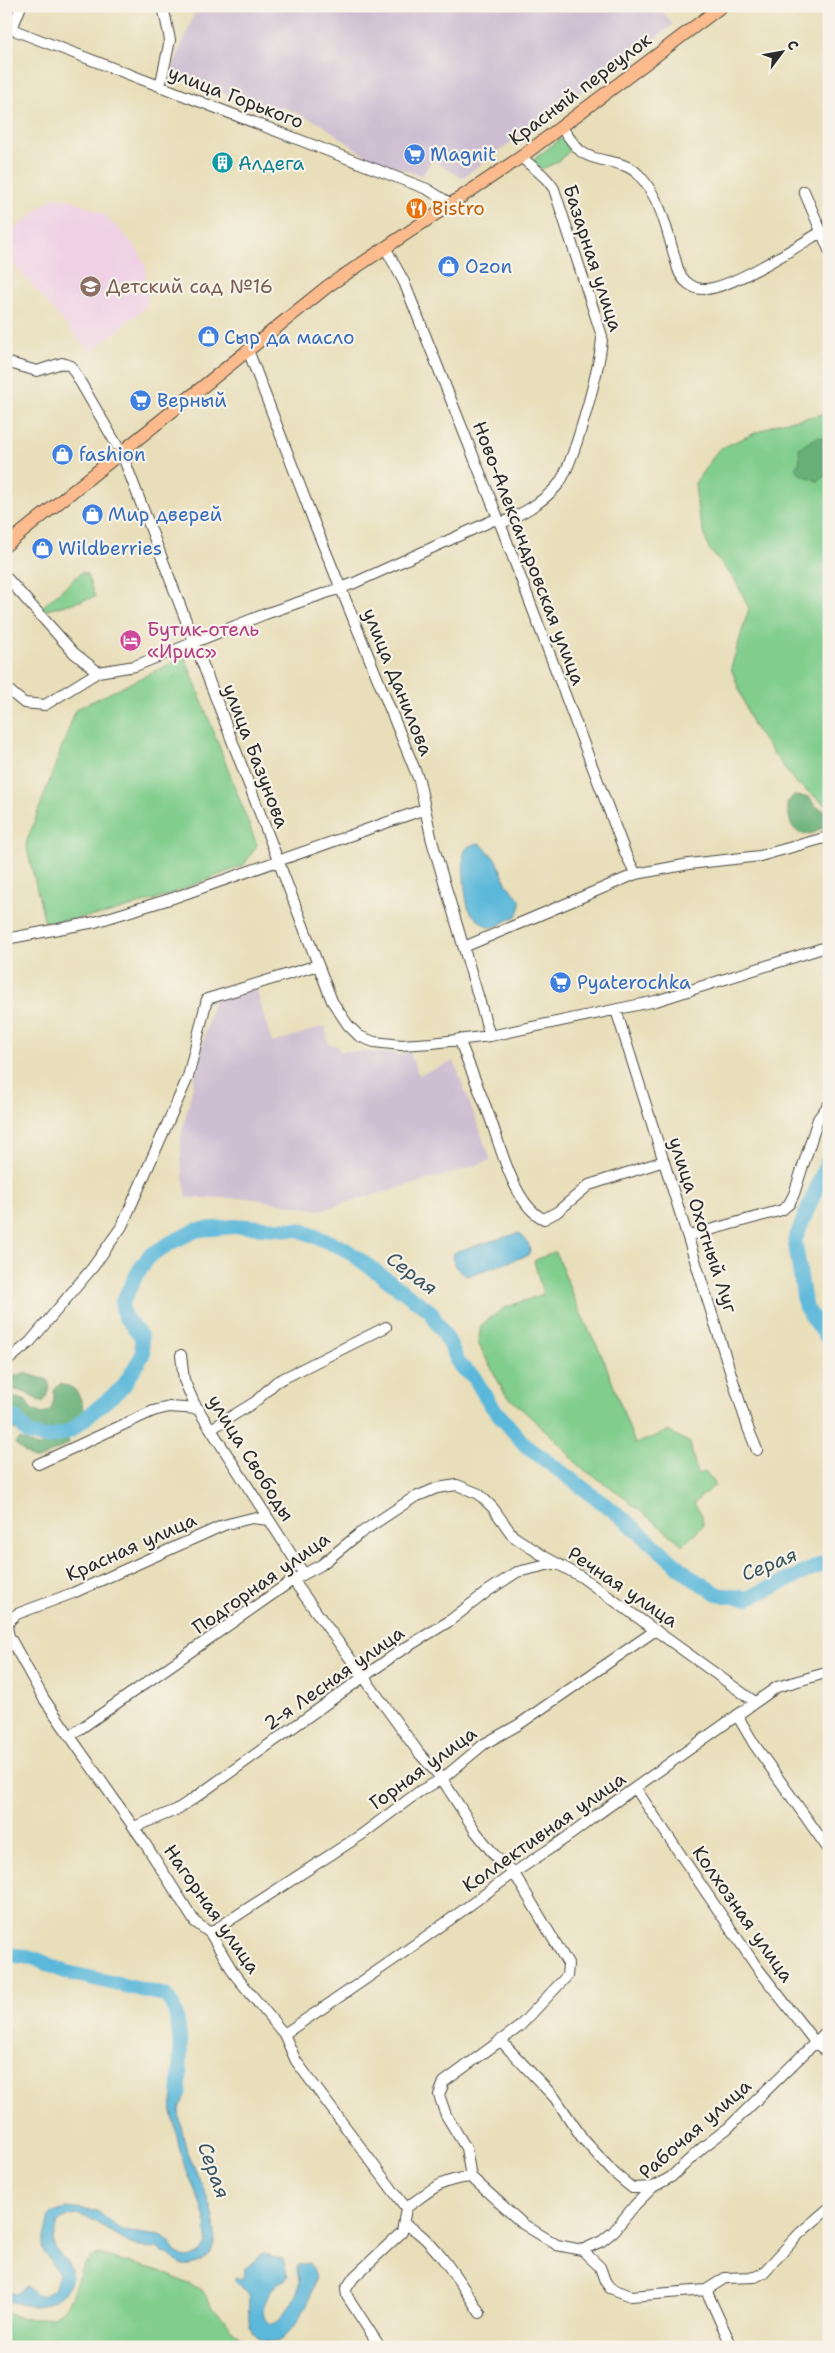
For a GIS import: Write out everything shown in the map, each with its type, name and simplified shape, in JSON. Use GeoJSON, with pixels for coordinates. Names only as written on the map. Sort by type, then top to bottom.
{"type":"FeatureCollection","features":[{"type":"Feature","properties":{"kind":"main road","name":"Красный переулок"},"geometry":{"type":"LineString","coordinates":[[6,545],[122,454],[328,286],[521,157],[722,6]]}},
{"type":"Feature","properties":{"kind":"street"},"geometry":{"type":"LineString","coordinates":[[9,28],[21,6]]}},
{"type":"Feature","properties":{"kind":"street"},"geometry":{"type":"LineString","coordinates":[[160,87],[170,40],[163,6]]}},
{"type":"Feature","properties":{"kind":"street","name":"улица Горького"},"geometry":{"type":"LineString","coordinates":[[9,28],[427,189],[451,204]]}},
{"type":"Feature","properties":{"kind":"street"},"geometry":{"type":"LineString","coordinates":[[562,127],[583,153],[627,166],[639,174],[662,213],[679,270],[685,282],[693,287],[706,290],[718,287],[756,270],[822,232]]}},
{"type":"Feature","properties":{"kind":"street","name":"Базарная улица"},"geometry":{"type":"LineString","coordinates":[[98,672],[135,666],[410,559],[527,511],[559,484],[579,434],[602,352],[602,336],[554,189],[547,177],[521,157]]}},
{"type":"Feature","properties":{"kind":"street"},"geometry":{"type":"LineString","coordinates":[[804,191],[829,249]]}},
{"type":"Feature","properties":{"kind":"street","name":"Ново-Александровская улица"},"geometry":{"type":"LineString","coordinates":[[385,247],[404,282],[499,521],[626,854],[636,874]]}},
{"type":"Feature","properties":{"kind":"street","name":"улица Данилова"},"geometry":{"type":"LineString","coordinates":[[248,350],[340,587],[419,780],[432,841],[490,1036]]}},
{"type":"Feature","properties":{"kind":"street","name":"улица Базунова"},"geometry":{"type":"LineString","coordinates":[[6,362],[37,371],[62,363],[72,366],[122,454],[193,644],[332,1001],[348,1025],[359,1036],[374,1042],[401,1045],[459,1040]]}},
{"type":"Feature","properties":{"kind":"street"},"geometry":{"type":"LineString","coordinates":[[6,577],[74,653],[98,672],[45,705],[24,703],[6,688]]}},
{"type":"Feature","properties":{"kind":"street"},"geometry":{"type":"LineString","coordinates":[[6,939],[95,922],[173,898],[425,809]]}},
{"type":"Feature","properties":{"kind":"street"},"geometry":{"type":"LineString","coordinates":[[464,947],[636,874],[689,864],[760,856],[828,837]]}},
{"type":"Feature","properties":{"kind":"street"},"geometry":{"type":"LineString","coordinates":[[664,1161],[588,1185],[557,1212],[544,1219],[538,1216],[522,1196],[507,1167],[459,1040],[490,1036],[656,1001],[829,946]]}},
{"type":"Feature","properties":{"kind":"street"},"geometry":{"type":"LineString","coordinates":[[6,1362],[36,1334],[93,1267],[122,1226],[188,1076],[207,999],[318,964]]}},
{"type":"Feature","properties":{"kind":"street","name":"улица Охотный Луг"},"geometry":{"type":"LineString","coordinates":[[616,1010],[757,1450]]}},
{"type":"Feature","properties":{"kind":"street"},"geometry":{"type":"LineString","coordinates":[[688,1236],[782,1210],[789,1204],[794,1194],[818,1119],[829,1104]]}},
{"type":"Feature","properties":{"kind":"street"},"geometry":{"type":"LineString","coordinates":[[211,1429],[255,1402],[276,1382],[386,1327]]}},
{"type":"Feature","properties":{"kind":"street","name":"улица Свободы"},"geometry":{"type":"LineString","coordinates":[[181,1355],[184,1380],[198,1409],[304,1574]]}},
{"type":"Feature","properties":{"kind":"street"},"geometry":{"type":"LineString","coordinates":[[38,1464],[154,1411],[169,1406],[198,1409]]}},
{"type":"Feature","properties":{"kind":"street","name":"Подгорная улица"},"geometry":{"type":"LineString","coordinates":[[70,1736],[293,1580],[321,1565],[359,1534],[406,1504],[437,1488],[457,1485],[479,1494]]}},
{"type":"Feature","properties":{"kind":"street","name":"Речная улица"},"geometry":{"type":"LineString","coordinates":[[479,1494],[493,1508],[513,1536],[580,1576],[755,1702]]}},
{"type":"Feature","properties":{"kind":"street","name":"Красная улица"},"geometry":{"type":"LineString","coordinates":[[10,1620],[17,1614],[73,1593],[224,1525],[252,1518],[269,1520]]}},
{"type":"Feature","properties":{"kind":"street","name":"2-я Лесная улица"},"geometry":{"type":"LineString","coordinates":[[134,1827],[176,1810],[397,1653],[448,1622],[517,1572],[556,1563]]}},
{"type":"Feature","properties":{"kind":"street"},"geometry":{"type":"LineString","coordinates":[[293,1580],[419,1753],[442,1779],[476,1832],[496,1857],[514,1873],[568,1964],[567,1976],[519,2027],[444,2082],[440,2095],[446,2114],[466,2148],[471,2177],[523,2224],[557,2245],[582,2250],[600,2267],[605,2281],[610,2288],[621,2294],[649,2295],[706,2290],[725,2278],[755,2277],[763,2273],[800,2233],[829,2208]]}},
{"type":"Feature","properties":{"kind":"street","name":"Нагорная улица"},"geometry":{"type":"LineString","coordinates":[[10,1620],[7,1627],[9,1636],[44,1699],[134,1827],[195,1922],[210,1933],[235,1975],[284,2034],[296,2061],[406,2208]]}},
{"type":"Feature","properties":{"kind":"street","name":"Горная улица"},"geometry":{"type":"LineString","coordinates":[[210,1933],[244,1913],[360,1835],[420,1791],[442,1779],[484,1744],[518,1725],[656,1630]]}},
{"type":"Feature","properties":{"kind":"street","name":"Коллективная улица"},"geometry":{"type":"LineString","coordinates":[[284,2034],[372,1976],[551,1847],[565,1841],[591,1819],[636,1789],[777,1687],[829,1672]]}},
{"type":"Feature","properties":{"kind":"street"},"geometry":{"type":"LineString","coordinates":[[737,1715],[754,1744],[829,1850]]}},
{"type":"Feature","properties":{"kind":"street","name":"Колхозная улица"},"geometry":{"type":"LineString","coordinates":[[636,1789],[756,1966],[815,2042],[829,2054]]}},
{"type":"Feature","properties":{"kind":"street","name":"Рабочая улица"},"geometry":{"type":"LineString","coordinates":[[582,2250],[602,2241],[614,2231],[635,2205],[653,2187],[671,2177],[702,2148],[728,2128],[829,2030]]}},
{"type":"Feature","properties":{"kind":"street"},"geometry":{"type":"LineString","coordinates":[[500,2040],[555,2098],[583,2139],[614,2173],[632,2188],[653,2187]]}},
{"type":"Feature","properties":{"kind":"street"},"geometry":{"type":"LineString","coordinates":[[380,2347],[347,2296],[346,2289],[354,2277],[396,2240],[405,2225],[406,2208],[438,2184],[449,2179],[471,2177]]}},
{"type":"Feature","properties":{"kind":"street"},"geometry":{"type":"LineString","coordinates":[[405,2225],[415,2229],[453,2272],[480,2313]]}},
{"type":"Feature","properties":{"kind":"street"},"geometry":{"type":"LineString","coordinates":[[706,2290],[732,2347]]}},
{"type":"Feature","properties":{"kind":"shaded area"},"geometry":{"type":"Polygon","coordinates":[[[197,6],[659,6],[673,25],[462,178],[432,160],[422,176],[369,158],[321,124],[283,107],[273,113],[171,73],[197,6]]]}},
{"type":"Feature","properties":{"kind":"shaded area","name":"Детский сад №16"},"geometry":{"type":"Polygon","coordinates":[[[53,197],[72,200],[105,215],[136,247],[146,266],[147,306],[90,353],[6,255],[6,237],[53,197]]]}},
{"type":"Feature","properties":{"kind":"shaded area"},"geometry":{"type":"Polygon","coordinates":[[[256,988],[272,1043],[325,1026],[329,1045],[338,1046],[339,1051],[394,1053],[396,1056],[409,1051],[419,1075],[454,1061],[491,1160],[457,1172],[319,1210],[249,1198],[187,1198],[181,1165],[181,1136],[213,1000],[256,988]]]}},
{"type":"Feature","properties":{"kind":"green space"},"geometry":{"type":"Polygon","coordinates":[[[564,136],[569,140],[568,152],[558,161],[541,169],[533,160],[564,136]]]}},
{"type":"Feature","properties":{"kind":"green space"},"geometry":{"type":"Polygon","coordinates":[[[829,413],[829,807],[795,782],[753,726],[731,668],[749,608],[735,580],[709,549],[698,513],[695,483],[719,449],[778,423],[829,413]]]}},
{"type":"Feature","properties":{"kind":"green space"},"geometry":{"type":"Polygon","coordinates":[[[818,437],[827,439],[829,473],[818,481],[800,474],[795,468],[800,462],[799,448],[818,437]]]}},
{"type":"Feature","properties":{"kind":"green space"},"geometry":{"type":"Polygon","coordinates":[[[82,572],[87,574],[95,597],[47,610],[41,608],[82,572]]]}},
{"type":"Feature","properties":{"kind":"green space"},"geometry":{"type":"Polygon","coordinates":[[[185,657],[257,845],[244,865],[163,897],[106,914],[45,923],[26,844],[76,709],[185,657]]]}},
{"type":"Feature","properties":{"kind":"green space"},"geometry":{"type":"Polygon","coordinates":[[[793,796],[809,797],[815,806],[829,813],[829,827],[823,827],[810,834],[798,832],[794,829],[789,817],[787,803],[793,796]]]}},
{"type":"Feature","properties":{"kind":"green space"},"geometry":{"type":"Polygon","coordinates":[[[555,1251],[580,1312],[604,1360],[635,1444],[668,1431],[690,1443],[697,1474],[706,1472],[715,1485],[694,1503],[702,1515],[703,1526],[683,1545],[613,1489],[580,1467],[555,1439],[505,1394],[478,1343],[481,1325],[504,1308],[543,1294],[534,1261],[555,1251]]]}},
{"type":"Feature","properties":{"kind":"green space"},"geometry":{"type":"Polygon","coordinates":[[[6,1373],[13,1377],[24,1373],[48,1380],[50,1388],[43,1403],[24,1392],[11,1389],[10,1392],[15,1398],[25,1400],[31,1409],[42,1414],[51,1408],[54,1390],[60,1384],[72,1388],[79,1395],[83,1406],[83,1418],[79,1427],[64,1434],[52,1427],[51,1429],[56,1434],[49,1441],[26,1427],[16,1430],[6,1428],[6,1373]]]}},
{"type":"Feature","properties":{"kind":"green space"},"geometry":{"type":"Polygon","coordinates":[[[61,1436],[67,1437],[69,1443],[40,1459],[33,1459],[15,1444],[19,1439],[38,1447],[44,1444],[54,1444],[61,1436]]]}},
{"type":"Feature","properties":{"kind":"green space"},"geometry":{"type":"Polygon","coordinates":[[[98,2254],[160,2271],[202,2290],[213,2307],[249,2347],[6,2347],[6,2312],[20,2317],[36,2318],[51,2316],[62,2310],[69,2302],[82,2269],[88,2260],[98,2254]]]}},
{"type":"Feature","properties":{"kind":"water"},"geometry":{"type":"Polygon","coordinates":[[[480,843],[497,861],[507,885],[520,899],[520,909],[516,916],[489,928],[478,920],[469,909],[465,890],[464,853],[470,846],[480,843]]]}},
{"type":"Feature","properties":{"kind":"water"},"geometry":{"type":"Polygon","coordinates":[[[519,1233],[529,1245],[529,1255],[467,1276],[455,1265],[452,1255],[457,1251],[519,1233]]]}},
{"type":"Feature","properties":{"kind":"water"},"geometry":{"type":"Polygon","coordinates":[[[182,2074],[184,2095],[179,2111],[185,2145],[205,2192],[215,2229],[214,2245],[206,2258],[190,2265],[181,2264],[169,2255],[161,2253],[158,2249],[143,2248],[130,2244],[99,2223],[74,2215],[66,2217],[58,2223],[53,2240],[56,2249],[70,2267],[72,2278],[66,2291],[54,2300],[40,2306],[6,2301],[6,2292],[16,2294],[27,2286],[35,2295],[42,2296],[54,2290],[59,2274],[43,2251],[42,2246],[49,2217],[53,2212],[65,2208],[97,2211],[122,2231],[161,2236],[171,2243],[175,2252],[187,2258],[200,2253],[206,2243],[207,2231],[199,2201],[182,2158],[172,2112],[175,2075],[182,2074]]]}},
{"type":"Feature","properties":{"kind":"water"},"geometry":{"type":"Polygon","coordinates":[[[263,2254],[283,2259],[288,2277],[275,2286],[268,2296],[264,2307],[264,2318],[273,2324],[286,2312],[296,2295],[299,2284],[298,2265],[310,2263],[314,2271],[311,2293],[300,2318],[284,2337],[277,2342],[267,2341],[254,2334],[249,2320],[249,2295],[234,2279],[235,2277],[243,2279],[244,2269],[263,2254]]]}},
{"type":"Feature","properties":{"kind":"waterway","name":"Серая"},"geometry":{"type":"LineString","coordinates":[[829,1158],[795,1240],[805,1306],[829,1341]]}},
{"type":"Feature","properties":{"kind":"waterway","name":"Серая"},"geometry":{"type":"LineString","coordinates":[[6,1412],[16,1419],[29,1434],[47,1438],[70,1431],[123,1387],[143,1354],[141,1336],[124,1316],[122,1303],[149,1256],[197,1230],[240,1226],[300,1230],[345,1249],[430,1311],[450,1344],[460,1366],[474,1377],[490,1404],[525,1445],[619,1515],[692,1578],[719,1595],[748,1598],[829,1561]]}},
{"type":"Feature","properties":{"kind":"waterway","name":"Серая"},"geometry":{"type":"LineString","coordinates":[[6,1954],[34,1958],[65,1972],[165,1995],[176,2015],[178,2028],[180,2042],[179,2093]]}},
{"type":"Feature","properties":{"kind":"place","name":"Magnit"},"geometry":{"type":"Point","coordinates":[414,154]}},
{"type":"Feature","properties":{"kind":"place","name":"Алдега"},"geometry":{"type":"Point","coordinates":[222,163]}},
{"type":"Feature","properties":{"kind":"place","name":"Bistro"},"geometry":{"type":"Point","coordinates":[416,208]}},
{"type":"Feature","properties":{"kind":"place","name":"Ozon"},"geometry":{"type":"Point","coordinates":[449,266]}},
{"type":"Feature","properties":{"kind":"place","name":"Детский сад №16"},"geometry":{"type":"Point","coordinates":[90,286]}},
{"type":"Feature","properties":{"kind":"place","name":"Сыр да масло"},"geometry":{"type":"Point","coordinates":[208,337]}},
{"type":"Feature","properties":{"kind":"place","name":"Верный"},"geometry":{"type":"Point","coordinates":[141,400]}},
{"type":"Feature","properties":{"kind":"place","name":"fashion"},"geometry":{"type":"Point","coordinates":[63,454]}},
{"type":"Feature","properties":{"kind":"place","name":"Мир дверей"},"geometry":{"type":"Point","coordinates":[92,514]}},
{"type":"Feature","properties":{"kind":"place","name":"Wildberries"},"geometry":{"type":"Point","coordinates":[42,548]}},
{"type":"Feature","properties":{"kind":"place","name":"Бутик-отель «Ирис»"},"geometry":{"type":"Point","coordinates":[131,640]}},
{"type":"Feature","properties":{"kind":"place","name":"Pyaterochka"},"geometry":{"type":"Point","coordinates":[561,982]}}]}
